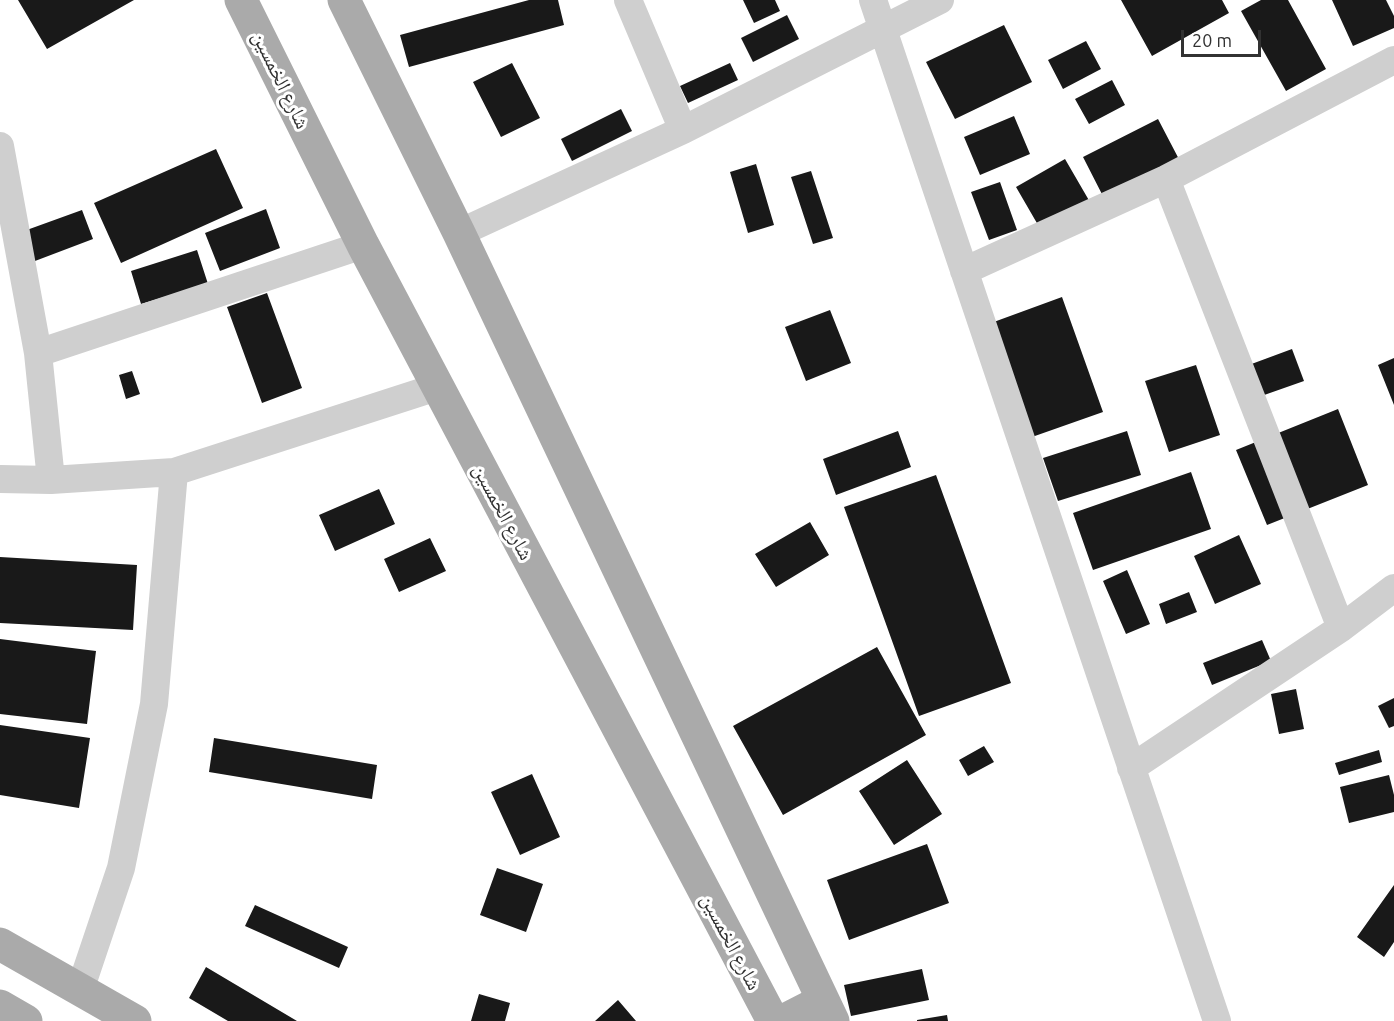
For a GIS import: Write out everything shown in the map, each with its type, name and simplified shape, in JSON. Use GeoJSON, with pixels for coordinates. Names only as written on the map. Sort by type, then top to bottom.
{"type":"FeatureCollection","features":[{"type":"Feature","properties":{"kind":"main road","name":"شارع الخمسين"},"geometry":{"type":"LineString","coordinates":[[241,0],[363,245],[772,1021]]}},
{"type":"Feature","properties":{"kind":"main road"},"geometry":{"type":"LineString","coordinates":[[344,0],[459,233],[828,1011],[783,1021]]}},
{"type":"Feature","properties":{"kind":"main road"},"geometry":{"type":"LineString","coordinates":[[0,944],[135,1021]]}},
{"type":"Feature","properties":{"kind":"main road"},"geometry":{"type":"LineString","coordinates":[[0,1006],[26,1021]]}},
{"type":"Feature","properties":{"kind":"street"},"geometry":{"type":"LineString","coordinates":[[628,0],[683,130]]}},
{"type":"Feature","properties":{"kind":"street"},"geometry":{"type":"LineString","coordinates":[[873,0],[1217,1021]]}},
{"type":"Feature","properties":{"kind":"street"},"geometry":{"type":"LineString","coordinates":[[459,233],[683,130],[940,0]]}},
{"type":"Feature","properties":{"kind":"street"},"geometry":{"type":"LineString","coordinates":[[964,271],[1166,179],[1394,60]]}},
{"type":"Feature","properties":{"kind":"street"},"geometry":{"type":"LineString","coordinates":[[0,146],[38,352],[51,480]]}},
{"type":"Feature","properties":{"kind":"street"},"geometry":{"type":"LineString","coordinates":[[1166,179],[1341,628]]}},
{"type":"Feature","properties":{"kind":"street"},"geometry":{"type":"LineString","coordinates":[[38,352],[363,245]]}},
{"type":"Feature","properties":{"kind":"street"},"geometry":{"type":"LineString","coordinates":[[0,479],[51,480],[174,472],[437,387]]}},
{"type":"Feature","properties":{"kind":"street"},"geometry":{"type":"LineString","coordinates":[[80,990],[122,868],[154,704],[174,472]]}},
{"type":"Feature","properties":{"kind":"street"},"geometry":{"type":"LineString","coordinates":[[1131,768],[1341,628],[1394,588]]}},
{"type":"Feature","properties":{"kind":"building"},"geometry":{"type":"Polygon","coordinates":[[[18,0],[134,0],[47,49],[18,0]]]}},
{"type":"Feature","properties":{"kind":"building"},"geometry":{"type":"Polygon","coordinates":[[[529,0],[558,0],[564,25],[409,67],[400,35],[529,0]]]}},
{"type":"Feature","properties":{"kind":"building"},"geometry":{"type":"Polygon","coordinates":[[[743,0],[775,0],[780,11],[754,23],[743,0]]]}},
{"type":"Feature","properties":{"kind":"building"},"geometry":{"type":"Polygon","coordinates":[[[1121,0],[1222,0],[1229,13],[1152,56],[1121,0]]]}},
{"type":"Feature","properties":{"kind":"building"},"geometry":{"type":"Polygon","coordinates":[[[1261,0],[1288,0],[1326,69],[1286,91],[1241,11],[1261,0]]]}},
{"type":"Feature","properties":{"kind":"building"},"geometry":{"type":"Polygon","coordinates":[[[1332,0],[1386,0],[1394,16],[1394,28],[1353,46],[1332,0]]]}},
{"type":"Feature","properties":{"kind":"building"},"geometry":{"type":"Polygon","coordinates":[[[787,15],[799,39],[753,62],[741,38],[787,15]]]}},
{"type":"Feature","properties":{"kind":"building"},"geometry":{"type":"Polygon","coordinates":[[[1004,25],[1032,82],[955,119],[926,62],[1004,25]]]}},
{"type":"Feature","properties":{"kind":"building"},"geometry":{"type":"Polygon","coordinates":[[[1086,41],[1101,69],[1063,89],[1048,60],[1086,41]]]}},
{"type":"Feature","properties":{"kind":"building"},"geometry":{"type":"Polygon","coordinates":[[[512,63],[540,118],[501,137],[473,82],[512,63]]]}},
{"type":"Feature","properties":{"kind":"building"},"geometry":{"type":"Polygon","coordinates":[[[730,63],[738,80],[688,103],[680,86],[730,63]]]}},
{"type":"Feature","properties":{"kind":"building"},"geometry":{"type":"Polygon","coordinates":[[[1112,80],[1125,105],[1089,124],[1075,99],[1112,80]]]}},
{"type":"Feature","properties":{"kind":"building"},"geometry":{"type":"Polygon","coordinates":[[[621,109],[632,131],[572,161],[561,139],[621,109]]]}},
{"type":"Feature","properties":{"kind":"building"},"geometry":{"type":"Polygon","coordinates":[[[1014,116],[1030,154],[980,175],[964,137],[1014,116]]]}},
{"type":"Feature","properties":{"kind":"building"},"geometry":{"type":"Polygon","coordinates":[[[1158,119],[1182,165],[1107,204],[1083,157],[1158,119]]]}},
{"type":"Feature","properties":{"kind":"building"},"geometry":{"type":"Polygon","coordinates":[[[216,149],[243,208],[121,263],[94,203],[216,149]]]}},
{"type":"Feature","properties":{"kind":"building"},"geometry":{"type":"Polygon","coordinates":[[[1065,159],[1094,209],[1045,237],[1016,187],[1065,159]]]}},
{"type":"Feature","properties":{"kind":"building"},"geometry":{"type":"Polygon","coordinates":[[[756,164],[774,225],[748,233],[730,172],[756,164]]]}},
{"type":"Feature","properties":{"kind":"building"},"geometry":{"type":"Polygon","coordinates":[[[811,171],[833,238],[813,244],[791,177],[811,171]]]}},
{"type":"Feature","properties":{"kind":"building"},"geometry":{"type":"Polygon","coordinates":[[[1000,182],[1017,230],[989,240],[971,192],[1000,182]]]}},
{"type":"Feature","properties":{"kind":"building"},"geometry":{"type":"Polygon","coordinates":[[[266,209],[280,248],[220,271],[205,233],[266,209]]]}},
{"type":"Feature","properties":{"kind":"building"},"geometry":{"type":"Polygon","coordinates":[[[82,210],[93,239],[35,261],[24,231],[82,210]]]}},
{"type":"Feature","properties":{"kind":"building"},"geometry":{"type":"Polygon","coordinates":[[[197,250],[208,284],[141,304],[131,271],[197,250]]]}},
{"type":"Feature","properties":{"kind":"building"},"geometry":{"type":"Polygon","coordinates":[[[267,293],[302,388],[262,403],[227,307],[267,293]]]}},
{"type":"Feature","properties":{"kind":"building"},"geometry":{"type":"Polygon","coordinates":[[[1062,297],[1103,412],[1032,437],[991,323],[1062,297]]]}},
{"type":"Feature","properties":{"kind":"building"},"geometry":{"type":"Polygon","coordinates":[[[830,310],[851,363],[806,381],[785,327],[830,310]]]}},
{"type":"Feature","properties":{"kind":"building"},"geometry":{"type":"Polygon","coordinates":[[[1292,349],[1304,381],[1250,400],[1238,369],[1292,349]]]}},
{"type":"Feature","properties":{"kind":"building"},"geometry":{"type":"Polygon","coordinates":[[[1394,358],[1394,405],[1378,365],[1394,358]]]}},
{"type":"Feature","properties":{"kind":"building"},"geometry":{"type":"Polygon","coordinates":[[[1196,365],[1220,435],[1169,452],[1145,381],[1196,365]]]}},
{"type":"Feature","properties":{"kind":"building"},"geometry":{"type":"Polygon","coordinates":[[[132,371],[140,394],[126,399],[119,375],[132,371]]]}},
{"type":"Feature","properties":{"kind":"building"},"geometry":{"type":"Polygon","coordinates":[[[1338,409],[1368,485],[1267,525],[1236,450],[1338,409]]]}},
{"type":"Feature","properties":{"kind":"building"},"geometry":{"type":"Polygon","coordinates":[[[898,431],[911,467],[836,495],[823,459],[898,431]]]}},
{"type":"Feature","properties":{"kind":"building"},"geometry":{"type":"Polygon","coordinates":[[[1127,431],[1141,475],[1058,501],[1043,458],[1127,431]]]}},
{"type":"Feature","properties":{"kind":"building"},"geometry":{"type":"Polygon","coordinates":[[[1191,472],[1211,529],[1093,570],[1073,513],[1191,472]]]}},
{"type":"Feature","properties":{"kind":"building"},"geometry":{"type":"Polygon","coordinates":[[[936,475],[1011,683],[919,716],[844,507],[936,475]]]}},
{"type":"Feature","properties":{"kind":"building"},"geometry":{"type":"Polygon","coordinates":[[[379,489],[395,524],[335,551],[319,515],[379,489]]]}},
{"type":"Feature","properties":{"kind":"building"},"geometry":{"type":"Polygon","coordinates":[[[810,522],[829,555],[776,587],[755,554],[810,522]]]}},
{"type":"Feature","properties":{"kind":"building"},"geometry":{"type":"Polygon","coordinates":[[[1239,535],[1261,584],[1215,604],[1194,556],[1239,535]]]}},
{"type":"Feature","properties":{"kind":"building"},"geometry":{"type":"Polygon","coordinates":[[[430,538],[446,571],[399,592],[384,559],[430,538]]]}},
{"type":"Feature","properties":{"kind":"building"},"geometry":{"type":"Polygon","coordinates":[[[0,557],[137,565],[133,630],[0,623],[0,557]]]}},
{"type":"Feature","properties":{"kind":"building"},"geometry":{"type":"Polygon","coordinates":[[[1127,570],[1150,624],[1126,634],[1103,581],[1127,570]]]}},
{"type":"Feature","properties":{"kind":"building"},"geometry":{"type":"Polygon","coordinates":[[[1189,592],[1197,612],[1166,624],[1159,604],[1189,592]]]}},
{"type":"Feature","properties":{"kind":"building"},"geometry":{"type":"Polygon","coordinates":[[[0,639],[96,651],[87,724],[0,714],[0,639]]]}},
{"type":"Feature","properties":{"kind":"building"},"geometry":{"type":"Polygon","coordinates":[[[1262,640],[1271,661],[1212,685],[1203,663],[1262,640]]]}},
{"type":"Feature","properties":{"kind":"building"},"geometry":{"type":"Polygon","coordinates":[[[877,647],[926,735],[783,815],[733,726],[877,647]]]}},
{"type":"Feature","properties":{"kind":"building"},"geometry":{"type":"Polygon","coordinates":[[[1296,689],[1304,729],[1279,734],[1271,694],[1296,689]]]}},
{"type":"Feature","properties":{"kind":"building"},"geometry":{"type":"Polygon","coordinates":[[[1394,698],[1394,726],[1389,728],[1378,706],[1394,698]]]}},
{"type":"Feature","properties":{"kind":"building"},"geometry":{"type":"Polygon","coordinates":[[[0,725],[90,738],[79,808],[0,795],[0,725]]]}},
{"type":"Feature","properties":{"kind":"building"},"geometry":{"type":"Polygon","coordinates":[[[214,738],[377,765],[372,799],[209,772],[214,738]]]}},
{"type":"Feature","properties":{"kind":"building"},"geometry":{"type":"Polygon","coordinates":[[[984,746],[994,762],[968,776],[959,760],[984,746]]]}},
{"type":"Feature","properties":{"kind":"building"},"geometry":{"type":"Polygon","coordinates":[[[1379,750],[1382,762],[1339,775],[1335,763],[1379,750]]]}},
{"type":"Feature","properties":{"kind":"building"},"geometry":{"type":"Polygon","coordinates":[[[907,760],[942,814],[894,845],[859,791],[907,760]]]}},
{"type":"Feature","properties":{"kind":"building"},"geometry":{"type":"Polygon","coordinates":[[[532,774],[560,837],[520,855],[491,792],[532,774]]]}},
{"type":"Feature","properties":{"kind":"building"},"geometry":{"type":"Polygon","coordinates":[[[1389,775],[1394,795],[1394,812],[1349,823],[1340,787],[1389,775]]]}},
{"type":"Feature","properties":{"kind":"building"},"geometry":{"type":"Polygon","coordinates":[[[927,844],[949,903],[849,940],[827,880],[927,844]]]}},
{"type":"Feature","properties":{"kind":"building"},"geometry":{"type":"Polygon","coordinates":[[[497,868],[543,884],[526,932],[480,915],[497,868]]]}},
{"type":"Feature","properties":{"kind":"building"},"geometry":{"type":"Polygon","coordinates":[[[1394,885],[1394,942],[1384,957],[1357,937],[1394,885]]]}},
{"type":"Feature","properties":{"kind":"building"},"geometry":{"type":"Polygon","coordinates":[[[255,905],[348,947],[339,968],[245,926],[255,905]]]}},
{"type":"Feature","properties":{"kind":"building"},"geometry":{"type":"Polygon","coordinates":[[[206,967],[297,1021],[228,1021],[189,998],[206,967]]]}},
{"type":"Feature","properties":{"kind":"building"},"geometry":{"type":"Polygon","coordinates":[[[922,969],[929,1000],[851,1016],[844,985],[922,969]]]}},
{"type":"Feature","properties":{"kind":"building"},"geometry":{"type":"Polygon","coordinates":[[[479,994],[510,1003],[505,1021],[471,1021],[479,994]]]}},
{"type":"Feature","properties":{"kind":"building"},"geometry":{"type":"Polygon","coordinates":[[[618,1000],[636,1021],[595,1021],[618,1000]]]}},
{"type":"Feature","properties":{"kind":"building"},"geometry":{"type":"Polygon","coordinates":[[[947,1015],[948,1021],[917,1021],[917,1020],[947,1015]]]}}]}
